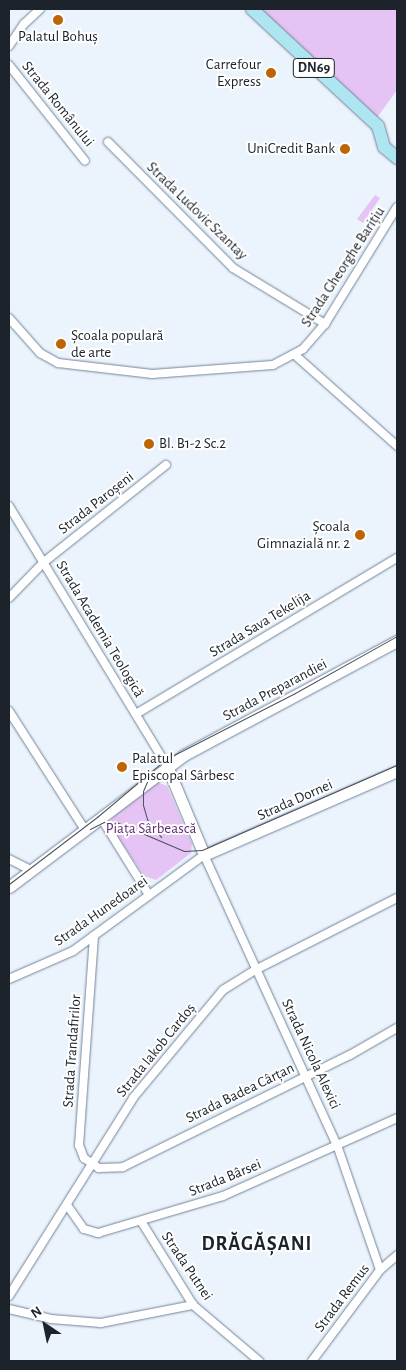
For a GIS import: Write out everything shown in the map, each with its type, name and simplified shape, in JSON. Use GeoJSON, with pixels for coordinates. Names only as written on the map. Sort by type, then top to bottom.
{"type":"FeatureCollection","features":[{"type":"Feature","properties":{"kind":"main road","name":"DN69"},"geometry":{"type":"LineString","coordinates":[[252,9],[378,126],[384,147],[397,158]]}},
{"type":"Feature","properties":{"kind":"main road","name":"Strada Preparandiei"},"geometry":{"type":"LineString","coordinates":[[9,887],[167,766],[397,641]]}},
{"type":"Feature","properties":{"kind":"main road"},"geometry":{"type":"LineString","coordinates":[[167,766],[204,855]]}},
{"type":"Feature","properties":{"kind":"main road","name":"Strada Dornei"},"geometry":{"type":"LineString","coordinates":[[204,855],[397,771]]}},
{"type":"Feature","properties":{"kind":"street"},"geometry":{"type":"LineString","coordinates":[[9,46],[24,24],[40,9]]}},
{"type":"Feature","properties":{"kind":"street","name":"Strada Românului"},"geometry":{"type":"LineString","coordinates":[[9,66],[85,160]]}},
{"type":"Feature","properties":{"kind":"street","name":"Strada Ludovic Szantay"},"geometry":{"type":"LineString","coordinates":[[108,142],[233,268],[326,324]]}},
{"type":"Feature","properties":{"kind":"street","name":"Strada Gheorghe Barițiu"},"geometry":{"type":"LineString","coordinates":[[9,318],[46,359],[108,372],[152,374],[273,365],[295,354],[326,324],[397,208]]}},
{"type":"Feature","properties":{"kind":"street"},"geometry":{"type":"LineString","coordinates":[[295,354],[397,446]]}},
{"type":"Feature","properties":{"kind":"street","name":"Strada Paroșeni"},"geometry":{"type":"LineString","coordinates":[[9,598],[44,562],[166,465]]}},
{"type":"Feature","properties":{"kind":"street","name":"Strada Academia Teologică"},"geometry":{"type":"LineString","coordinates":[[9,506],[167,766]]}},
{"type":"Feature","properties":{"kind":"street","name":"Strada Sava Tekelija"},"geometry":{"type":"LineString","coordinates":[[136,714],[397,558]]}},
{"type":"Feature","properties":{"kind":"street"},"geometry":{"type":"LineString","coordinates":[[9,711],[85,830]]}},
{"type":"Feature","properties":{"kind":"street"},"geometry":{"type":"LineString","coordinates":[[101,818],[149,895]]}},
{"type":"Feature","properties":{"kind":"street","name":"Strada Hunedoarei"},"geometry":{"type":"LineString","coordinates":[[9,979],[66,954],[94,936],[204,855]]}},
{"type":"Feature","properties":{"kind":"street","name":"Strada Nicola Alexici"},"geometry":{"type":"LineString","coordinates":[[204,855],[307,1075],[337,1145],[380,1270]]}},
{"type":"Feature","properties":{"kind":"street"},"geometry":{"type":"LineString","coordinates":[[9,859],[31,870]]}},
{"type":"Feature","properties":{"kind":"street","name":"Strada Iakob Cardoș"},"geometry":{"type":"LineString","coordinates":[[9,1296],[91,1164],[155,1069],[223,990],[257,969],[397,898]]}},
{"type":"Feature","properties":{"kind":"street","name":"Strada Trandafirilor"},"geometry":{"type":"LineString","coordinates":[[91,1164],[84,1158],[79,1145],[94,936]]}},
{"type":"Feature","properties":{"kind":"street","name":"Strada Badea Cârțan"},"geometry":{"type":"LineString","coordinates":[[91,1164],[111,1170],[123,1167],[397,1028]]}},
{"type":"Feature","properties":{"kind":"street","name":"Strada Bârsei"},"geometry":{"type":"LineString","coordinates":[[67,1205],[91,1233],[141,1221],[223,1196],[397,1118]]}},
{"type":"Feature","properties":{"kind":"street","name":"Strada Putnei"},"geometry":{"type":"LineString","coordinates":[[141,1221],[193,1305],[259,1361]]}},
{"type":"Feature","properties":{"kind":"street","name":"Strada Remus"},"geometry":{"type":"LineString","coordinates":[[312,1361],[380,1270],[397,1255]]}},
{"type":"Feature","properties":{"kind":"street"},"geometry":{"type":"LineString","coordinates":[[9,1309],[51,1318],[101,1323],[193,1305]]}},
{"type":"Feature","properties":{"kind":"green space"},"geometry":{"type":"Polygon","coordinates":[[[258,9],[397,9],[397,90],[376,119],[258,9]]]}},
{"type":"Feature","properties":{"kind":"green space"},"geometry":{"type":"Polygon","coordinates":[[[375,195],[380,198],[363,223],[357,219],[375,195]]]}},
{"type":"Feature","properties":{"kind":"green space","name":"Piața Sârbească"},"geometry":{"type":"Polygon","coordinates":[[[156,782],[167,786],[192,844],[191,853],[156,880],[144,876],[113,829],[111,819],[156,782]]]}},
{"type":"Feature","properties":{"kind":"tram line"},"geometry":{"type":"LineString","coordinates":[[9,884],[97,817],[166,759],[295,693],[397,636]]}},
{"type":"Feature","properties":{"kind":"tram line"},"geometry":{"type":"LineString","coordinates":[[90,829],[104,822],[116,822],[184,851],[202,850],[397,765]]}},
{"type":"Feature","properties":{"kind":"tram line"},"geometry":{"type":"LineString","coordinates":[[149,777],[143,791],[143,805],[147,819],[161,837]]}},
{"type":"Feature","properties":{"kind":"place","name":"Palatul Bohuș"},"geometry":{"type":"Point","coordinates":[58,20]}},
{"type":"Feature","properties":{"kind":"place","name":"Carrefour Express"},"geometry":{"type":"Point","coordinates":[271,73]}},
{"type":"Feature","properties":{"kind":"place","name":"UniCredit Bank"},"geometry":{"type":"Point","coordinates":[345,149]}},
{"type":"Feature","properties":{"kind":"place","name":"Școala populară de arte"},"geometry":{"type":"Point","coordinates":[61,344]}},
{"type":"Feature","properties":{"kind":"place","name":"Bl. B1-2 Sc.2"},"geometry":{"type":"Point","coordinates":[149,444]}},
{"type":"Feature","properties":{"kind":"place","name":"Școala Gimnazială nr. 2"},"geometry":{"type":"Point","coordinates":[360,535]}},
{"type":"Feature","properties":{"kind":"place","name":"Palatul Episcopal Sârbesc"},"geometry":{"type":"Point","coordinates":[122,767]}},
{"type":"Feature","properties":{"kind":"district","name":"DRĂGĂȘANI"},"geometry":{"type":"Point","coordinates":[257,1244]}}]}
